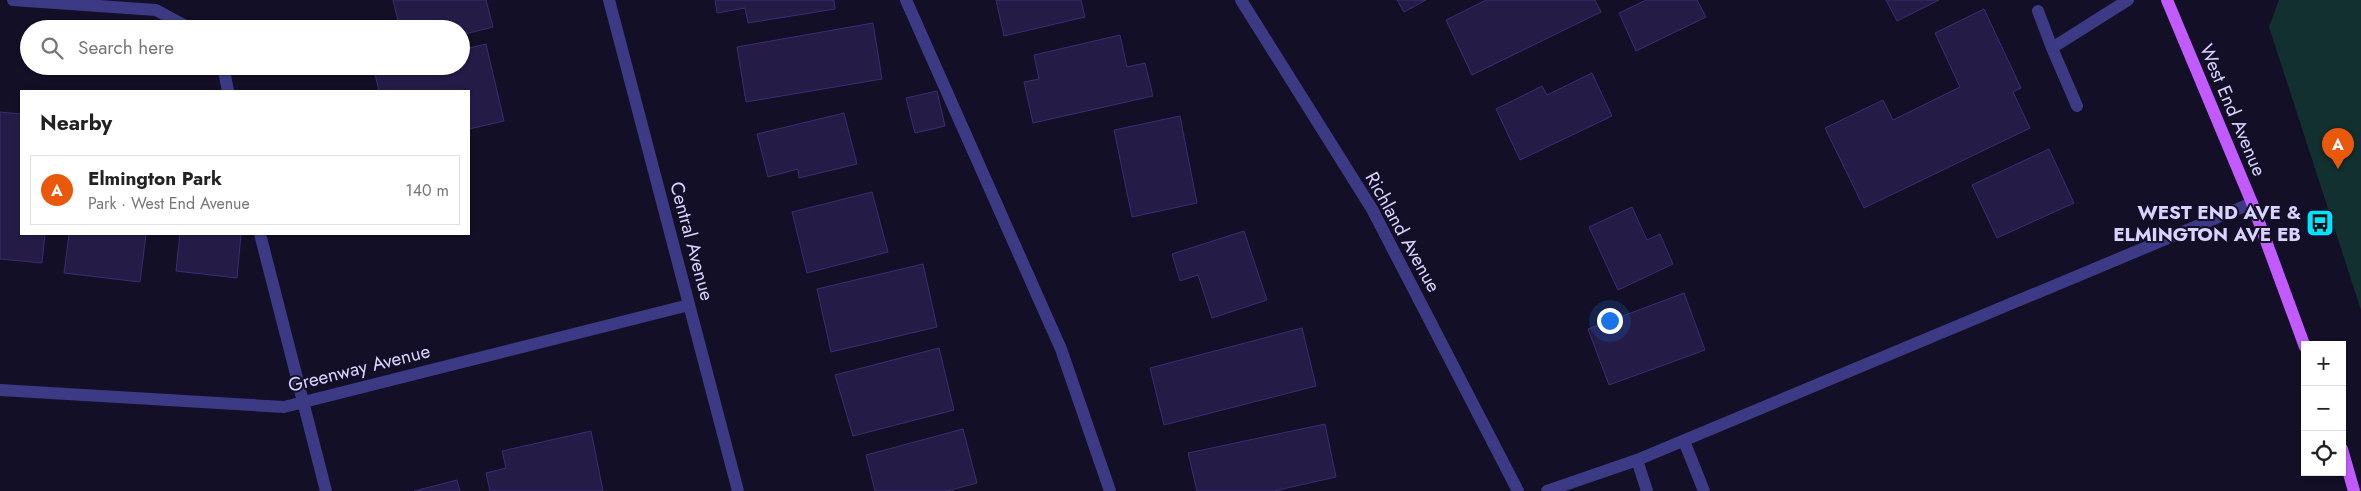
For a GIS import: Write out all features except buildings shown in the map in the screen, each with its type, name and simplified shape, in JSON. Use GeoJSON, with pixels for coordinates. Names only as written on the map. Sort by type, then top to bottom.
{"type":"FeatureCollection","features":[{"type":"Feature","properties":{"kind":"main road","name":"West End Avenue"},"geometry":{"type":"LineString","coordinates":[[2167,0],[2252,203],[2303,341]]}},
{"type":"Feature","properties":{"kind":"main road"},"geometry":{"type":"LineString","coordinates":[[2346,463],[2354,491]]}},
{"type":"Feature","properties":{"kind":"street"},"geometry":{"type":"LineString","coordinates":[[13,0],[156,10],[174,20]]}},
{"type":"Feature","properties":{"kind":"street","name":"Central Avenue"},"geometry":{"type":"LineString","coordinates":[[608,0],[738,491]]}},
{"type":"Feature","properties":{"kind":"street"},"geometry":{"type":"LineString","coordinates":[[906,0],[1061,349],[1110,491]]}},
{"type":"Feature","properties":{"kind":"street","name":"Richland Avenue"},"geometry":{"type":"LineString","coordinates":[[1241,0],[1372,209],[1518,491]]}},
{"type":"Feature","properties":{"kind":"street"},"geometry":{"type":"LineString","coordinates":[[2052,48],[2128,0]]}},
{"type":"Feature","properties":{"kind":"street"},"geometry":{"type":"LineString","coordinates":[[2038,11],[2077,106]]}},
{"type":"Feature","properties":{"kind":"street"},"geometry":{"type":"LineString","coordinates":[[225,75],[228,90]]}},
{"type":"Feature","properties":{"kind":"street"},"geometry":{"type":"LineString","coordinates":[[1547,491],[1637,460],[2252,203]]}},
{"type":"Feature","properties":{"kind":"street"},"geometry":{"type":"LineString","coordinates":[[260,235],[294,360],[326,491]]}},
{"type":"Feature","properties":{"kind":"street","name":"Greenway Avenue"},"geometry":{"type":"LineString","coordinates":[[0,390],[284,407],[689,305]]}},
{"type":"Feature","properties":{"kind":"street"},"geometry":{"type":"LineString","coordinates":[[1684,440],[1704,491]]}},
{"type":"Feature","properties":{"kind":"street"},"geometry":{"type":"LineString","coordinates":[[1637,460],[1647,491]]}},
{"type":"Feature","properties":{"kind":"green space"},"geometry":{"type":"Polygon","coordinates":[[[2279,0],[2361,0],[2361,310],[2269,27],[2279,0]]]}},
{"type":"Feature","properties":{"kind":"place","name":"Elmington Park"},"geometry":{"type":"Point","coordinates":[2338,169]}},
{"type":"Feature","properties":{"kind":"place","name":"WEST END AVE & ELMINGTON AVE EB"},"geometry":{"type":"Point","coordinates":[2320,223]}}]}
